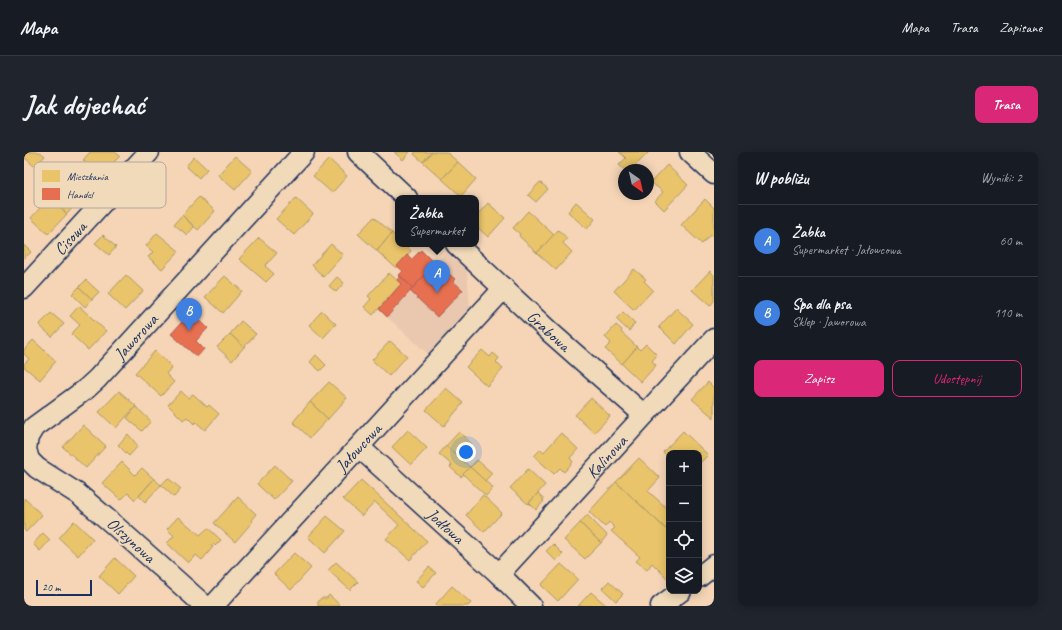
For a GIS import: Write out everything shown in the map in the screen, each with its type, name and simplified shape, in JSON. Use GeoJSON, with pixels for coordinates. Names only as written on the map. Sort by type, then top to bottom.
{"type":"FeatureCollection","features":[{"type":"Feature","properties":{"kind":"street","name":"Cisowa"},"geometry":{"type":"LineString","coordinates":[[140,162],[149,152]]}},
{"type":"Feature","properties":{"kind":"street","name":"Jaworowa"},"geometry":{"type":"LineString","coordinates":[[54,478],[36,468],[29,460],[26,449],[28,436],[34,427],[86,389],[97,379],[304,152]]}},
{"type":"Feature","properties":{"kind":"street"},"geometry":{"type":"LineString","coordinates":[[358,152],[404,195]]}},
{"type":"Feature","properties":{"kind":"street"},"geometry":{"type":"LineString","coordinates":[[690,152],[714,174]]}},
{"type":"Feature","properties":{"kind":"street","name":"Cisowa"},"geometry":{"type":"LineString","coordinates":[[24,288],[98,208]]}},
{"type":"Feature","properties":{"kind":"street","name":"Grabowa"},"geometry":{"type":"LineString","coordinates":[[459,247],[644,415]]}},
{"type":"Feature","properties":{"kind":"street","name":"Jałowcowa"},"geometry":{"type":"LineString","coordinates":[[213,606],[504,288]]}},
{"type":"Feature","properties":{"kind":"street","name":"Kalinowa"},"geometry":{"type":"LineString","coordinates":[[499,574],[714,339]]}},
{"type":"Feature","properties":{"kind":"street","name":"Jodłowa"},"geometry":{"type":"LineString","coordinates":[[359,447],[499,574],[531,606]]}},
{"type":"Feature","properties":{"kind":"street","name":"Olszynowa"},"geometry":{"type":"LineString","coordinates":[[54,478],[78,494],[114,524],[205,606]]}},
{"type":"Feature","properties":{"kind":"street"},"geometry":{"type":"LineString","coordinates":[[702,575],[714,565]]}},
{"type":"Feature","properties":{"kind":"shaded area"},"geometry":{"type":"Polygon","coordinates":[[[446,252],[467,271],[470,308],[428,354],[387,317],[446,252]]]}},
{"type":"Feature","properties":{"kind":"building: Mieszkania"},"geometry":{"type":"Polygon","coordinates":[[[24,152],[40,152],[45,156],[40,162],[34,162],[34,166],[24,157],[24,152]]]}},
{"type":"Feature","properties":{"kind":"building: Mieszkania"},"geometry":{"type":"Polygon","coordinates":[[[90,152],[115,152],[120,156],[114,162],[85,162],[83,160],[90,152]]]}},
{"type":"Feature","properties":{"kind":"building: Mieszkania"},"geometry":{"type":"Polygon","coordinates":[[[394,152],[410,152],[403,160],[394,152]]]}},
{"type":"Feature","properties":{"kind":"building: Mieszkania"},"geometry":{"type":"Polygon","coordinates":[[[415,152],[432,152],[423,162],[414,154],[415,152]]]}},
{"type":"Feature","properties":{"kind":"building: Mieszkania"},"geometry":{"type":"Polygon","coordinates":[[[432,152],[446,152],[458,162],[442,179],[423,162],[432,152]]]}},
{"type":"Feature","properties":{"kind":"building: Mieszkania"},"geometry":{"type":"Polygon","coordinates":[[[619,152],[649,152],[637,164],[620,164],[626,158],[619,152]]]}},
{"type":"Feature","properties":{"kind":"building: Mieszkania"},"geometry":{"type":"Polygon","coordinates":[[[235,156],[252,171],[235,190],[218,175],[235,156]]]}},
{"type":"Feature","properties":{"kind":"building: Mieszkania"},"geometry":{"type":"Polygon","coordinates":[[[194,157],[207,169],[199,178],[186,166],[194,157]]]}},
{"type":"Feature","properties":{"kind":"building: Mieszkania"},"geometry":{"type":"Polygon","coordinates":[[[329,159],[347,176],[332,193],[313,176],[329,159]]]}},
{"type":"Feature","properties":{"kind":"building: Mieszkania"},"geometry":{"type":"Polygon","coordinates":[[[458,162],[476,179],[462,195],[460,195],[442,179],[458,162]]]}},
{"type":"Feature","properties":{"kind":"building: Mieszkania"},"geometry":{"type":"Polygon","coordinates":[[[667,165],[688,185],[664,210],[655,201],[663,192],[654,184],[654,179],[667,165]]]}},
{"type":"Feature","properties":{"kind":"building: Mieszkania"},"geometry":{"type":"Polygon","coordinates":[[[540,182],[548,189],[536,202],[528,195],[540,182]]]}},
{"type":"Feature","properties":{"kind":"building: Mieszkania"},"geometry":{"type":"Polygon","coordinates":[[[199,197],[215,211],[198,230],[182,215],[199,197]]]}},
{"type":"Feature","properties":{"kind":"building: Mieszkania"},"geometry":{"type":"Polygon","coordinates":[[[296,198],[313,214],[294,235],[276,219],[296,198]]]}},
{"type":"Feature","properties":{"kind":"building: Mieszkania"},"geometry":{"type":"Polygon","coordinates":[[[705,199],[714,208],[714,238],[710,235],[702,244],[681,225],[705,199]]]}},
{"type":"Feature","properties":{"kind":"building: Mieszkania"},"geometry":{"type":"Polygon","coordinates":[[[576,202],[595,219],[587,229],[568,212],[576,202]]]}},
{"type":"Feature","properties":{"kind":"building: Mieszkania"},"geometry":{"type":"Polygon","coordinates":[[[488,203],[505,218],[488,237],[479,229],[479,213],[488,203]]]}},
{"type":"Feature","properties":{"kind":"building: Mieszkania"},"geometry":{"type":"Polygon","coordinates":[[[40,208],[60,208],[67,214],[48,234],[31,218],[40,208]]]}},
{"type":"Feature","properties":{"kind":"building: Mieszkania"},"geometry":{"type":"Polygon","coordinates":[[[60,208],[72,208],[67,214],[60,208]]]}},
{"type":"Feature","properties":{"kind":"building: Mieszkania"},"geometry":{"type":"Polygon","coordinates":[[[528,211],[554,235],[537,253],[519,236],[520,234],[513,228],[528,211]]]}},
{"type":"Feature","properties":{"kind":"building: Mieszkania"},"geometry":{"type":"Polygon","coordinates":[[[182,215],[194,227],[187,235],[174,224],[182,215]]]}},
{"type":"Feature","properties":{"kind":"building: Mieszkania"},"geometry":{"type":"Polygon","coordinates":[[[374,217],[392,233],[377,251],[358,234],[374,217]]]}},
{"type":"Feature","properties":{"kind":"building: Mieszkania"},"geometry":{"type":"Polygon","coordinates":[[[558,230],[567,238],[563,243],[572,252],[556,270],[537,253],[558,230]]]}},
{"type":"Feature","properties":{"kind":"building: Mieszkania"},"geometry":{"type":"Polygon","coordinates":[[[157,233],[179,251],[162,269],[148,257],[153,252],[146,246],[157,233]]]}},
{"type":"Feature","properties":{"kind":"building: Mieszkania"},"geometry":{"type":"Polygon","coordinates":[[[392,233],[395,236],[395,247],[407,247],[411,251],[396,268],[377,251],[392,233]]]}},
{"type":"Feature","properties":{"kind":"building: Mieszkania"},"geometry":{"type":"Polygon","coordinates":[[[103,235],[116,247],[109,255],[95,243],[103,235]]]}},
{"type":"Feature","properties":{"kind":"building: Mieszkania"},"geometry":{"type":"Polygon","coordinates":[[[259,238],[277,253],[265,266],[274,274],[266,282],[239,259],[259,238]]]}},
{"type":"Feature","properties":{"kind":"building: Mieszkania"},"geometry":{"type":"Polygon","coordinates":[[[331,244],[343,255],[323,277],[312,265],[331,244]]]}},
{"type":"Feature","properties":{"kind":"building: Mieszkania"},"geometry":{"type":"Polygon","coordinates":[[[24,245],[31,252],[24,259],[24,245]]]}},
{"type":"Feature","properties":{"kind":"building: Mieszkania"},"geometry":{"type":"Polygon","coordinates":[[[634,269],[646,279],[644,281],[653,290],[634,310],[614,291],[634,269]]]}},
{"type":"Feature","properties":{"kind":"building: Mieszkania"},"geometry":{"type":"Polygon","coordinates":[[[710,271],[714,275],[714,301],[710,306],[692,290],[710,271]]]}},
{"type":"Feature","properties":{"kind":"building: Mieszkania"},"geometry":{"type":"Polygon","coordinates":[[[389,273],[401,284],[373,315],[364,307],[371,299],[368,296],[389,273]]]}},
{"type":"Feature","properties":{"kind":"building: Mieszkania"},"geometry":{"type":"Polygon","coordinates":[[[126,275],[143,291],[125,310],[108,294],[126,275]]]}},
{"type":"Feature","properties":{"kind":"building: Mieszkania"},"geometry":{"type":"Polygon","coordinates":[[[225,276],[242,291],[223,313],[205,297],[225,276]]]}},
{"type":"Feature","properties":{"kind":"building: Mieszkania"},"geometry":{"type":"Polygon","coordinates":[[[337,277],[344,283],[336,292],[329,286],[337,277]]]}},
{"type":"Feature","properties":{"kind":"building: Mieszkania"},"geometry":{"type":"Polygon","coordinates":[[[86,280],[99,292],[92,299],[79,287],[86,280]]]}},
{"type":"Feature","properties":{"kind":"building: Mieszkania"},"geometry":{"type":"Polygon","coordinates":[[[79,287],[92,299],[85,307],[72,294],[79,287]]]}},
{"type":"Feature","properties":{"kind":"building: Mieszkania"},"geometry":{"type":"Polygon","coordinates":[[[79,306],[106,331],[88,350],[71,334],[80,325],[70,316],[79,306]]]}},
{"type":"Feature","properties":{"kind":"building: Mieszkania"},"geometry":{"type":"Polygon","coordinates":[[[676,308],[693,324],[676,344],[659,327],[676,308]]]}},
{"type":"Feature","properties":{"kind":"building: Mieszkania"},"geometry":{"type":"Polygon","coordinates":[[[322,311],[336,324],[323,338],[309,325],[322,311]]]}},
{"type":"Feature","properties":{"kind":"building: Mieszkania"},"geometry":{"type":"Polygon","coordinates":[[[623,312],[635,323],[629,331],[616,319],[623,312]]]}},
{"type":"Feature","properties":{"kind":"building: Mieszkania"},"geometry":{"type":"Polygon","coordinates":[[[51,313],[64,324],[52,337],[39,325],[51,313]]]}},
{"type":"Feature","properties":{"kind":"building: Mieszkania"},"geometry":{"type":"Polygon","coordinates":[[[241,321],[256,334],[244,347],[230,334],[241,321]]]}},
{"type":"Feature","properties":{"kind":"building: Mieszkania"},"geometry":{"type":"Polygon","coordinates":[[[616,325],[622,330],[621,332],[637,347],[622,364],[605,349],[611,343],[605,337],[616,325]]]}},
{"type":"Feature","properties":{"kind":"building: Mieszkania"},"geometry":{"type":"Polygon","coordinates":[[[230,334],[244,347],[232,361],[217,347],[230,334]]]}},
{"type":"Feature","properties":{"kind":"building: Mieszkania"},"geometry":{"type":"Polygon","coordinates":[[[33,340],[56,361],[40,380],[24,367],[24,364],[29,359],[24,354],[24,350],[33,340]]]}},
{"type":"Feature","properties":{"kind":"building: Mieszkania"},"geometry":{"type":"Polygon","coordinates":[[[390,341],[407,356],[389,376],[372,360],[390,341]]]}},
{"type":"Feature","properties":{"kind":"building: Mieszkania"},"geometry":{"type":"Polygon","coordinates":[[[646,344],[657,355],[652,361],[656,365],[641,382],[622,364],[637,347],[640,350],[646,344]]]}},
{"type":"Feature","properties":{"kind":"building: Mieszkania"},"geometry":{"type":"Polygon","coordinates":[[[482,350],[490,357],[493,353],[499,358],[496,362],[503,369],[487,386],[466,367],[482,350]]]}},
{"type":"Feature","properties":{"kind":"building: Mieszkania"},"geometry":{"type":"Polygon","coordinates":[[[155,351],[172,367],[166,374],[174,382],[161,396],[135,373],[155,351]]]}},
{"type":"Feature","properties":{"kind":"building: Mieszkania"},"geometry":{"type":"Polygon","coordinates":[[[316,355],[326,365],[320,371],[310,362],[316,355]]]}},
{"type":"Feature","properties":{"kind":"building: Mieszkania"},"geometry":{"type":"Polygon","coordinates":[[[329,382],[347,398],[328,419],[310,402],[329,382]]]}},
{"type":"Feature","properties":{"kind":"building: Mieszkania"},"geometry":{"type":"Polygon","coordinates":[[[708,382],[714,388],[714,418],[692,399],[708,382]]]}},
{"type":"Feature","properties":{"kind":"building: Mieszkania"},"geometry":{"type":"Polygon","coordinates":[[[446,388],[463,403],[444,426],[426,410],[446,388]]]}},
{"type":"Feature","properties":{"kind":"building: Mieszkania"},"geometry":{"type":"Polygon","coordinates":[[[119,391],[136,406],[116,428],[99,412],[119,391]]]}},
{"type":"Feature","properties":{"kind":"building: Mieszkania"},"geometry":{"type":"Polygon","coordinates":[[[181,391],[188,398],[193,394],[207,407],[209,405],[219,414],[205,430],[196,422],[194,424],[187,417],[183,420],[168,405],[181,391]]]}},
{"type":"Feature","properties":{"kind":"building: Mieszkania"},"geometry":{"type":"Polygon","coordinates":[[[591,398],[610,416],[594,433],[575,415],[591,398]]]}},
{"type":"Feature","properties":{"kind":"building: Mieszkania"},"geometry":{"type":"Polygon","coordinates":[[[310,402],[328,419],[310,438],[293,422],[310,402]]]}},
{"type":"Feature","properties":{"kind":"building: Mieszkania"},"geometry":{"type":"Polygon","coordinates":[[[136,407],[151,421],[142,431],[127,418],[136,407]]]}},
{"type":"Feature","properties":{"kind":"building: Mieszkania"},"geometry":{"type":"Polygon","coordinates":[[[83,425],[106,446],[86,468],[63,447],[83,425]]]}},
{"type":"Feature","properties":{"kind":"building: Mieszkania"},"geometry":{"type":"Polygon","coordinates":[[[408,430],[427,448],[411,465],[392,447],[408,430]]]}},
{"type":"Feature","properties":{"kind":"building: Mieszkania"},"geometry":{"type":"Polygon","coordinates":[[[683,431],[708,455],[702,461],[702,450],[666,450],[666,455],[663,452],[683,431]]]}},
{"type":"Feature","properties":{"kind":"building: Mieszkania"},"geometry":{"type":"Polygon","coordinates":[[[459,432],[472,444],[459,457],[446,446],[459,432]]]}},
{"type":"Feature","properties":{"kind":"building: Mieszkania"},"geometry":{"type":"Polygon","coordinates":[[[561,433],[578,449],[570,458],[573,462],[564,472],[560,468],[554,474],[534,456],[541,449],[544,452],[561,433]]]}},
{"type":"Feature","properties":{"kind":"building: Mieszkania"},"geometry":{"type":"Polygon","coordinates":[[[128,434],[138,446],[129,456],[118,445],[128,434]]]}},
{"type":"Feature","properties":{"kind":"building: Mieszkania"},"geometry":{"type":"Polygon","coordinates":[[[446,446],[470,467],[461,477],[450,467],[452,465],[439,454],[446,446]]]}},
{"type":"Feature","properties":{"kind":"building: Mieszkania"},"geometry":{"type":"Polygon","coordinates":[[[639,458],[660,478],[648,491],[666,507],[666,529],[616,482],[639,458]]]}},
{"type":"Feature","properties":{"kind":"building: Mieszkania"},"geometry":{"type":"Polygon","coordinates":[[[477,460],[492,473],[485,481],[470,467],[477,460]]]}},
{"type":"Feature","properties":{"kind":"building: Mieszkania"},"geometry":{"type":"Polygon","coordinates":[[[122,462],[135,475],[142,468],[154,479],[135,500],[128,493],[121,500],[102,483],[122,462]]]}},
{"type":"Feature","properties":{"kind":"building: Mieszkania"},"geometry":{"type":"Polygon","coordinates":[[[275,465],[292,481],[274,500],[257,484],[275,465]]]}},
{"type":"Feature","properties":{"kind":"building: Mieszkania"},"geometry":{"type":"Polygon","coordinates":[[[470,467],[493,488],[486,496],[463,474],[470,467]]]}},
{"type":"Feature","properties":{"kind":"building: Mieszkania"},"geometry":{"type":"Polygon","coordinates":[[[528,469],[545,485],[528,504],[510,488],[528,469]]]}},
{"type":"Feature","properties":{"kind":"building: Mieszkania"},"geometry":{"type":"Polygon","coordinates":[[[168,478],[181,489],[174,497],[161,485],[168,478]]]}},
{"type":"Feature","properties":{"kind":"building: Mieszkania"},"geometry":{"type":"Polygon","coordinates":[[[154,479],[161,485],[145,502],[139,496],[154,479]]]}},
{"type":"Feature","properties":{"kind":"building: Mieszkania"},"geometry":{"type":"Polygon","coordinates":[[[361,480],[427,541],[410,560],[386,539],[399,525],[375,502],[362,516],[343,499],[361,480]]]}},
{"type":"Feature","properties":{"kind":"building: Mieszkania"},"geometry":{"type":"Polygon","coordinates":[[[616,482],[666,529],[666,577],[652,563],[647,570],[636,561],[640,557],[611,531],[615,528],[609,522],[605,527],[589,512],[616,482]]]}},
{"type":"Feature","properties":{"kind":"building: Mieszkania"},"geometry":{"type":"Polygon","coordinates":[[[538,493],[544,501],[536,510],[529,503],[538,493]]]}},
{"type":"Feature","properties":{"kind":"building: Mieszkania"},"geometry":{"type":"Polygon","coordinates":[[[483,495],[502,513],[484,532],[466,515],[483,495]]]}},
{"type":"Feature","properties":{"kind":"building: Mieszkania"},"geometry":{"type":"Polygon","coordinates":[[[238,497],[256,514],[251,520],[253,521],[235,542],[214,523],[238,497]]]}},
{"type":"Feature","properties":{"kind":"building: Mieszkania"},"geometry":{"type":"Polygon","coordinates":[[[24,498],[42,515],[26,532],[24,530],[24,498]]]}},
{"type":"Feature","properties":{"kind":"building: Mieszkania"},"geometry":{"type":"Polygon","coordinates":[[[587,515],[607,535],[601,543],[580,523],[587,515]]]}},
{"type":"Feature","properties":{"kind":"building: Mieszkania"},"geometry":{"type":"Polygon","coordinates":[[[327,516],[345,531],[325,553],[308,537],[327,516]]]}},
{"type":"Feature","properties":{"kind":"building: Mieszkania"},"geometry":{"type":"Polygon","coordinates":[[[178,517],[200,535],[208,528],[221,540],[215,546],[213,544],[211,546],[213,547],[202,560],[196,555],[188,563],[167,543],[174,536],[167,529],[178,517]]]}},
{"type":"Feature","properties":{"kind":"building: Mieszkania"},"geometry":{"type":"Polygon","coordinates":[[[74,521],[93,539],[78,556],[59,538],[74,521]]]}},
{"type":"Feature","properties":{"kind":"building: Mieszkania"},"geometry":{"type":"Polygon","coordinates":[[[580,523],[601,543],[585,559],[564,540],[580,523]]]}},
{"type":"Feature","properties":{"kind":"building: Mieszkania"},"geometry":{"type":"Polygon","coordinates":[[[43,533],[50,540],[40,551],[33,544],[43,533]]]}},
{"type":"Feature","properties":{"kind":"building: Mieszkania"},"geometry":{"type":"Polygon","coordinates":[[[553,544],[563,554],[556,561],[546,551],[553,544]]]}},
{"type":"Feature","properties":{"kind":"building: Mieszkania"},"geometry":{"type":"Polygon","coordinates":[[[294,553],[311,568],[291,590],[274,574],[294,553]]]}},
{"type":"Feature","properties":{"kind":"building: Mieszkania"},"geometry":{"type":"Polygon","coordinates":[[[115,558],[134,576],[118,594],[99,576],[115,558]]]}},
{"type":"Feature","properties":{"kind":"building: Mieszkania"},"geometry":{"type":"Polygon","coordinates":[[[336,562],[358,582],[350,590],[328,570],[336,562]]]}},
{"type":"Feature","properties":{"kind":"building: Mieszkania"},"geometry":{"type":"Polygon","coordinates":[[[561,564],[578,579],[558,601],[541,585],[561,564]]]}},
{"type":"Feature","properties":{"kind":"building: Mieszkania"},"geometry":{"type":"Polygon","coordinates":[[[429,567],[436,573],[423,587],[416,581],[429,567]]]}},
{"type":"Feature","properties":{"kind":"building: Mieszkania"},"geometry":{"type":"Polygon","coordinates":[[[609,581],[623,594],[616,601],[602,588],[609,581]]]}},
{"type":"Feature","properties":{"kind":"building: Mieszkania"},"geometry":{"type":"Polygon","coordinates":[[[452,586],[471,603],[468,606],[436,606],[435,605],[452,586]]]}},
{"type":"Feature","properties":{"kind":"building: Mieszkania"},"geometry":{"type":"Polygon","coordinates":[[[591,592],[607,606],[578,606],[591,592]]]}},
{"type":"Feature","properties":{"kind":"building: Mieszkania"},"geometry":{"type":"Polygon","coordinates":[[[329,595],[341,606],[318,606],[318,602],[321,598],[327,598],[329,595]]]}},
{"type":"Feature","properties":{"kind":"building: Handel"},"geometry":{"type":"Polygon","coordinates":[[[421,250],[435,264],[413,288],[399,275],[403,271],[397,266],[407,255],[412,259],[421,250]]]}},
{"type":"Feature","properties":{"kind":"building: Handel"},"geometry":{"type":"Polygon","coordinates":[[[435,264],[448,276],[449,274],[455,279],[453,281],[463,290],[437,317],[410,291],[435,264]]]}},
{"type":"Feature","properties":{"kind":"building: Handel"},"geometry":{"type":"Polygon","coordinates":[[[400,276],[413,288],[387,317],[379,309],[401,284],[397,280],[400,276]]]}},
{"type":"Feature","properties":{"kind":"building: Handel"},"geometry":{"type":"Polygon","coordinates":[[[191,312],[208,328],[196,341],[204,349],[197,357],[171,334],[191,312]]]}},
{"type":"Feature","properties":{"kind":"place","name":"Żabka"},"geometry":{"type":"Point","coordinates":[437,293]}},
{"type":"Feature","properties":{"kind":"place","name":"Spa dla psa"},"geometry":{"type":"Point","coordinates":[189,331]}}]}
